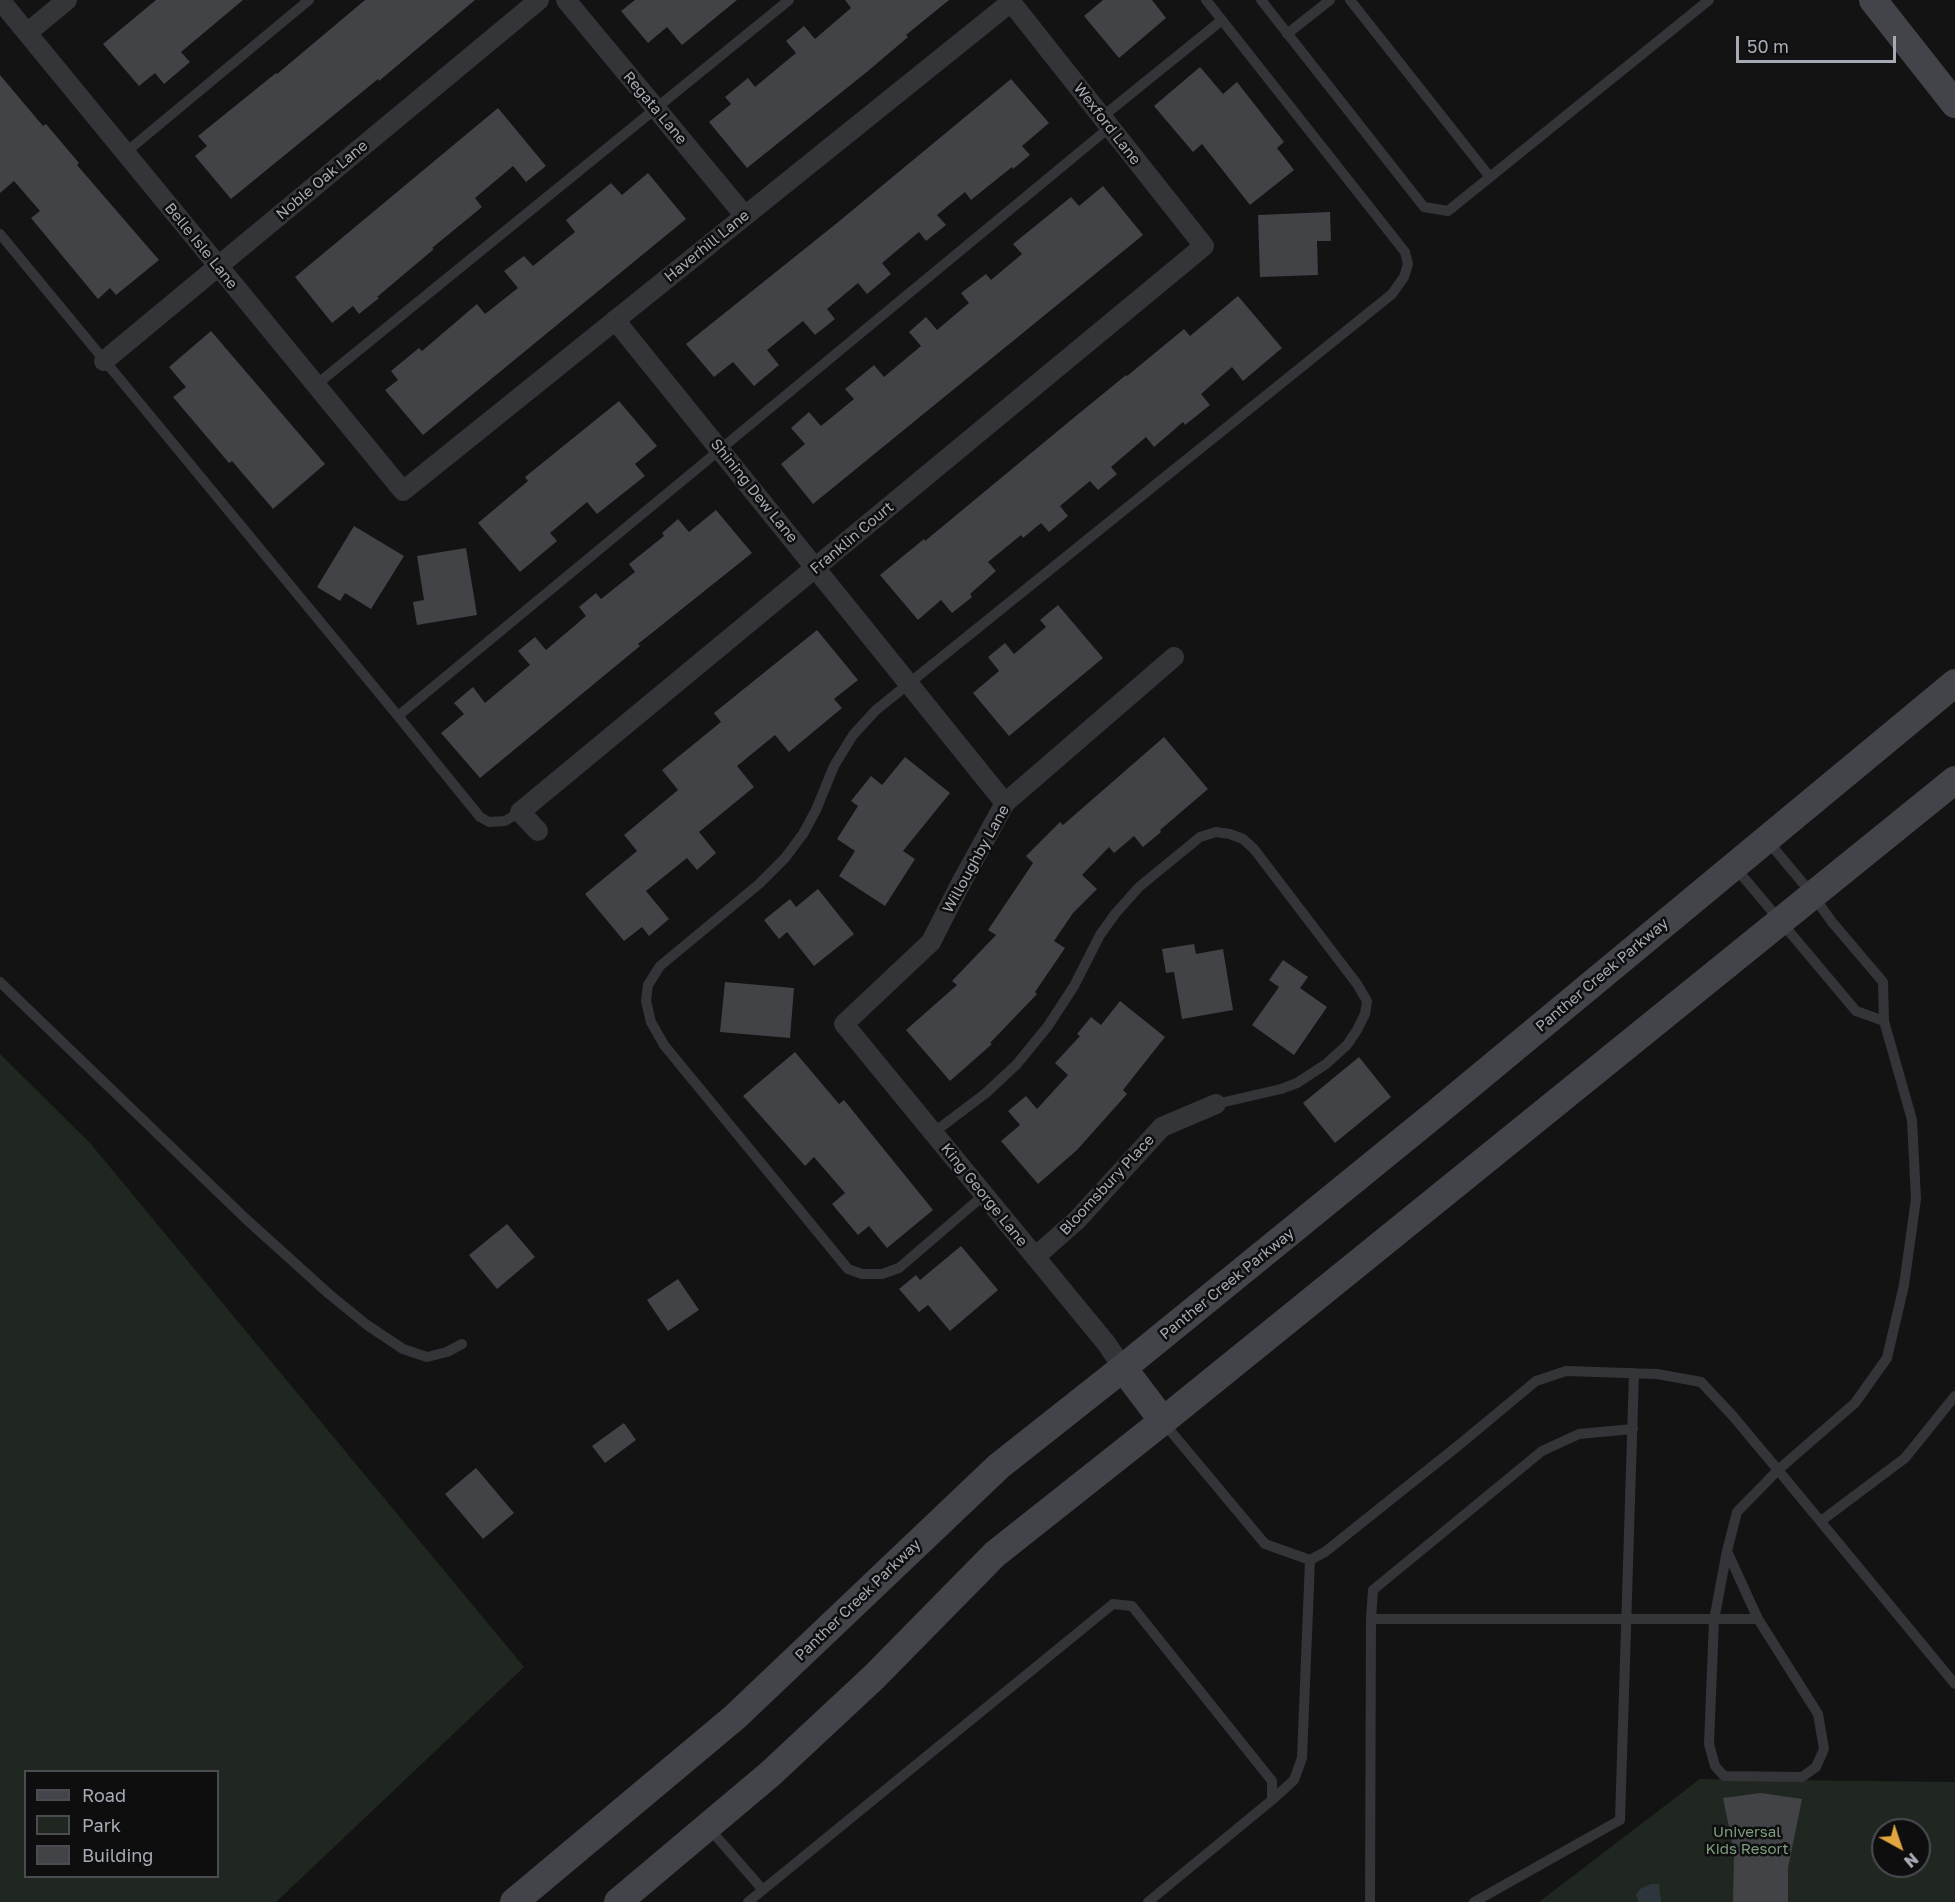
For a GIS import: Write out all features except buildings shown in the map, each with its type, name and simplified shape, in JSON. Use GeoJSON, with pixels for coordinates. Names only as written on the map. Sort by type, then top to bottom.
{"type":"FeatureCollection","features":[{"type":"Feature","properties":{"kind":"main road"},"geometry":{"type":"LineString","coordinates":[[1873,0],[1955,104]]}},
{"type":"Feature","properties":{"kind":"main road","name":"Panther Creek Parkway"},"geometry":{"type":"LineString","coordinates":[[514,1902],[735,1717],[999,1466],[1124,1368],[1444,1107],[1955,683]]}},
{"type":"Feature","properties":{"kind":"main road"},"geometry":{"type":"LineString","coordinates":[[618,1902],[770,1774],[874,1677],[995,1554],[1955,780]]}},
{"type":"Feature","properties":{"kind":"main road"},"geometry":{"type":"LineString","coordinates":[[1124,1368],[1162,1421]]}},
{"type":"Feature","properties":{"kind":"street","name":"Belle Isle Lane"},"geometry":{"type":"LineString","coordinates":[[0,0],[403,491]]}},
{"type":"Feature","properties":{"kind":"street"},"geometry":{"type":"LineString","coordinates":[[27,33],[67,0]]}},
{"type":"Feature","properties":{"kind":"street","name":"Noble Oak Lane"},"geometry":{"type":"LineString","coordinates":[[104,361],[539,0]]}},
{"type":"Feature","properties":{"kind":"street","name":"Regata Lane"},"geometry":{"type":"LineString","coordinates":[[566,0],[744,216]]}},
{"type":"Feature","properties":{"kind":"street","name":"Wexford Lane"},"geometry":{"type":"LineString","coordinates":[[1011,2],[1204,246]]}},
{"type":"Feature","properties":{"kind":"street","name":"Haverhill Lane"},"geometry":{"type":"LineString","coordinates":[[403,491],[1011,2]]}},
{"type":"Feature","properties":{"kind":"street","name":"Franklin Court"},"geometry":{"type":"LineString","coordinates":[[520,812],[1204,246]]}},
{"type":"Feature","properties":{"kind":"street","name":"Shining Dew Lane"},"geometry":{"type":"LineString","coordinates":[[615,320],[1005,803]]}},
{"type":"Feature","properties":{"kind":"street","name":"Willoughby Lane"},"geometry":{"type":"LineString","coordinates":[[844,1024],[931,942],[1005,803],[1174,657]]}},
{"type":"Feature","properties":{"kind":"street"},"geometry":{"type":"LineString","coordinates":[[520,812],[538,831]]}},
{"type":"Feature","properties":{"kind":"street","name":"King George Lane"},"geometry":{"type":"LineString","coordinates":[[844,1024],[1106,1343],[1124,1368]]}},
{"type":"Feature","properties":{"kind":"street","name":"Bloomsbury Place"},"geometry":{"type":"LineString","coordinates":[[1035,1257],[1077,1220],[1162,1126],[1216,1104]]}},
{"type":"Feature","properties":{"kind":"lane"},"geometry":{"type":"LineString","coordinates":[[125,153],[309,0]]}},
{"type":"Feature","properties":{"kind":"lane"},"geometry":{"type":"LineString","coordinates":[[316,385],[789,0]]}},
{"type":"Feature","properties":{"kind":"lane"},"geometry":{"type":"LineString","coordinates":[[984,1195],[899,1268],[882,1274],[862,1274],[848,1269],[664,1045],[651,1022],[646,1001],[648,985],[660,966],[759,884],[785,858],[803,834],[816,810],[834,766],[853,735],[876,710],[1392,294],[1404,277],[1408,264],[1405,252],[1206,0]]}},
{"type":"Feature","properties":{"kind":"lane"},"geometry":{"type":"LineString","coordinates":[[1261,0],[1424,207],[1448,211],[1709,0]]}},
{"type":"Feature","properties":{"kind":"lane"},"geometry":{"type":"LineString","coordinates":[[1287,34],[1330,0]]}},
{"type":"Feature","properties":{"kind":"lane"},"geometry":{"type":"LineString","coordinates":[[1350,0],[1490,177]]}},
{"type":"Feature","properties":{"kind":"lane"},"geometry":{"type":"LineString","coordinates":[[398,716],[719,449],[1106,122],[1222,20]]}},
{"type":"Feature","properties":{"kind":"lane"},"geometry":{"type":"LineString","coordinates":[[0,234],[480,817],[489,822],[505,821],[520,812]]}},
{"type":"Feature","properties":{"kind":"lane"},"geometry":{"type":"LineString","coordinates":[[933,1133],[986,1093],[1017,1064],[1048,1026],[1074,986],[1100,935],[1115,914],[1139,888],[1200,837],[1216,832],[1243,839],[1254,849],[1357,984],[1367,1001],[1365,1014],[1347,1045],[1307,1077],[1281,1089],[1216,1104]]}},
{"type":"Feature","properties":{"kind":"lane"},"geometry":{"type":"LineString","coordinates":[[1727,1551],[1758,1619],[1818,1714],[1824,1749],[1816,1767],[1802,1777],[1724,1776],[1715,1766],[1709,1744],[1714,1620],[1727,1551],[1737,1512],[1778,1470],[1855,1403],[1887,1358],[1902,1295],[1916,1199],[1912,1120],[1884,1021],[1883,982],[1766,839]]}},
{"type":"Feature","properties":{"kind":"lane"},"geometry":{"type":"LineString","coordinates":[[1734,866],[1856,1011],[1884,1021]]}},
{"type":"Feature","properties":{"kind":"lane"},"geometry":{"type":"LineString","coordinates":[[0,982],[246,1219],[366,1325],[403,1349],[427,1357],[447,1352],[462,1344]]}},
{"type":"Feature","properties":{"kind":"lane"},"geometry":{"type":"LineString","coordinates":[[1162,1421],[1264,1544],[1310,1560],[1325,1552],[1536,1381],[1566,1371],[1658,1374],[1701,1382],[1732,1415],[1955,1684]]}},
{"type":"Feature","properties":{"kind":"lane"},"geometry":{"type":"LineString","coordinates":[[1473,1902],[1620,1820],[1634,1373]]}},
{"type":"Feature","properties":{"kind":"lane"},"geometry":{"type":"LineString","coordinates":[[1821,1521],[1905,1458],[1955,1395]]}},
{"type":"Feature","properties":{"kind":"lane"},"geometry":{"type":"LineString","coordinates":[[1370,1902],[1373,1590],[1542,1450],[1580,1434],[1633,1429]]}},
{"type":"Feature","properties":{"kind":"lane"},"geometry":{"type":"LineString","coordinates":[[1148,1902],[1294,1780],[1302,1758],[1310,1560]]}},
{"type":"Feature","properties":{"kind":"lane"},"geometry":{"type":"LineString","coordinates":[[748,1902],[1113,1604],[1131,1606],[1272,1781],[1272,1800]]}},
{"type":"Feature","properties":{"kind":"lane"},"geometry":{"type":"LineString","coordinates":[[1371,1619],[1758,1619]]}},
{"type":"Feature","properties":{"kind":"lane"},"geometry":{"type":"LineString","coordinates":[[708,1826],[763,1890]]}},
{"type":"Feature","properties":{"kind":"green space"},"geometry":{"type":"Polygon","coordinates":[[[0,1054],[90,1143],[524,1667],[276,1902],[0,1902],[0,1054]]]}},
{"type":"Feature","properties":{"kind":"green space","name":"Universal Kids Resort"},"geometry":{"type":"Polygon","coordinates":[[[1700,1779],[1955,1782],[1955,1902],[1539,1902],[1700,1779]]]}},
{"type":"Feature","properties":{"kind":"shaded area"},"geometry":{"type":"Polygon","coordinates":[[[1651,1884],[1659,1884],[1661,1902],[1639,1902],[1636,1895],[1640,1889],[1651,1884]]]}}]}
